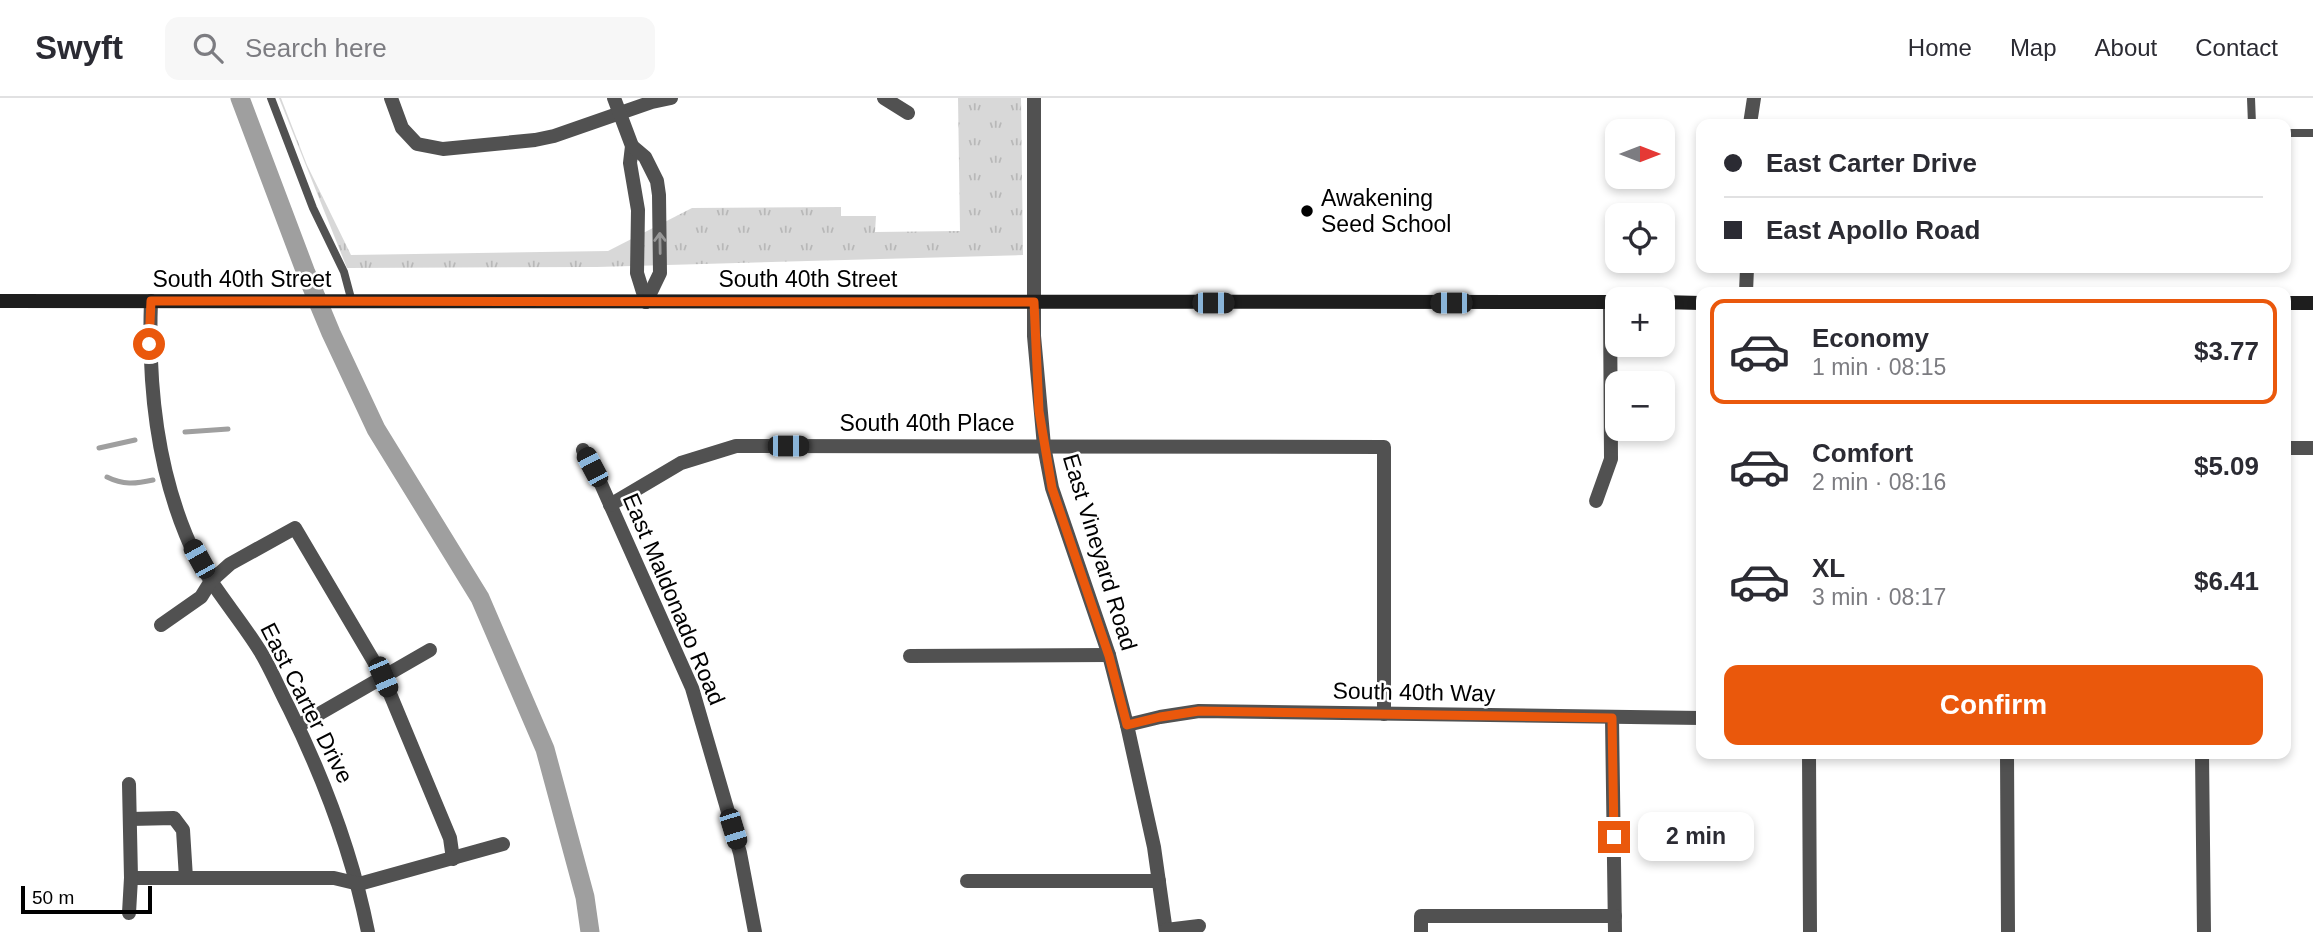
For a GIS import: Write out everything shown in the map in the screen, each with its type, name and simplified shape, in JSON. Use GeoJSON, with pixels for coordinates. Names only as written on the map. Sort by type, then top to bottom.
{"type":"FeatureCollection","features":[{"type":"Feature","properties":{"kind":"main road","name":"South 40th Street"},"geometry":{"type":"LineString","coordinates":[[0,301],[1605,302]]}},
{"type":"Feature","properties":{"kind":"main road"},"geometry":{"type":"LineString","coordinates":[[1675,302],[1696,303]]}},
{"type":"Feature","properties":{"kind":"main road"},"geometry":{"type":"LineString","coordinates":[[2291,303],[2313,303]]}},
{"type":"Feature","properties":{"kind":"street"},"geometry":{"type":"LineString","coordinates":[[391,98],[402,128],[417,144],[443,149],[535,140],[574,131],[652,102],[671,98]]}},
{"type":"Feature","properties":{"kind":"street"},"geometry":{"type":"LineString","coordinates":[[614,98],[632,146],[645,157],[657,181],[660,273],[646,302]]}},
{"type":"Feature","properties":{"kind":"street"},"geometry":{"type":"LineString","coordinates":[[884,98],[908,113]]}},
{"type":"Feature","properties":{"kind":"street","name":"East Vineyard Road"},"geometry":{"type":"LineString","coordinates":[[1034,98],[1034,302],[1039,411],[1052,488],[1109,656],[1127,725],[1159,881],[1166,931],[1199,926]]}},
{"type":"Feature","properties":{"kind":"street"},"geometry":{"type":"LineString","coordinates":[[1751,119],[1754,98]]}},
{"type":"Feature","properties":{"kind":"street"},"geometry":{"type":"LineString","coordinates":[[632,146],[629,163],[638,210],[637,273],[646,302]]}},
{"type":"Feature","properties":{"kind":"street"},"geometry":{"type":"LineString","coordinates":[[638,210],[659,209]]}},
{"type":"Feature","properties":{"kind":"street","name":"East Carter Drive"},"geometry":{"type":"LineString","coordinates":[[151,301],[149,344],[152,393],[155,421],[170,491],[187,537],[211,581],[261,652],[298,726],[335,811],[359,884],[368,932]]}},
{"type":"Feature","properties":{"kind":"street"},"geometry":{"type":"LineString","coordinates":[[1596,500],[1611,458],[1612,357]]}},
{"type":"Feature","properties":{"kind":"street","name":"South 40th Place"},"geometry":{"type":"LineString","coordinates":[[610,505],[681,463],[736,446],[1384,447],[1384,714]]}},
{"type":"Feature","properties":{"kind":"street"},"geometry":{"type":"LineString","coordinates":[[2291,448],[2313,448]]}},
{"type":"Feature","properties":{"kind":"street","name":"East Maldonado Road"},"geometry":{"type":"LineString","coordinates":[[583,450],[692,688],[740,853],[755,932]]}},
{"type":"Feature","properties":{"kind":"street"},"geometry":{"type":"LineString","coordinates":[[161,625],[201,597],[211,581],[230,564],[295,528],[383,677],[450,838],[453,859]]}},
{"type":"Feature","properties":{"kind":"street"},"geometry":{"type":"LineString","coordinates":[[298,726],[430,650]]}},
{"type":"Feature","properties":{"kind":"street"},"geometry":{"type":"LineString","coordinates":[[910,656],[1109,656]]}},
{"type":"Feature","properties":{"kind":"street","name":"South 40th Way"},"geometry":{"type":"LineString","coordinates":[[1127,725],[1199,711],[1696,718]]}},
{"type":"Feature","properties":{"kind":"street"},"geometry":{"type":"LineString","coordinates":[[1612,718],[1615,932]]}},
{"type":"Feature","properties":{"kind":"street"},"geometry":{"type":"LineString","coordinates":[[1809,759],[1810,932]]}},
{"type":"Feature","properties":{"kind":"street"},"geometry":{"type":"LineString","coordinates":[[2007,759],[2008,932]]}},
{"type":"Feature","properties":{"kind":"street"},"geometry":{"type":"LineString","coordinates":[[2202,759],[2204,932]]}},
{"type":"Feature","properties":{"kind":"street"},"geometry":{"type":"LineString","coordinates":[[129,784],[129,912]]}},
{"type":"Feature","properties":{"kind":"street"},"geometry":{"type":"LineString","coordinates":[[130,819],[174,818],[183,830],[187,878]]}},
{"type":"Feature","properties":{"kind":"street"},"geometry":{"type":"LineString","coordinates":[[131,878],[334,878],[359,884],[503,844]]}},
{"type":"Feature","properties":{"kind":"street"},"geometry":{"type":"LineString","coordinates":[[967,881],[1159,881]]}},
{"type":"Feature","properties":{"kind":"street"},"geometry":{"type":"LineString","coordinates":[[1421,932],[1421,916],[1615,916]]}},
{"type":"Feature","properties":{"kind":"lane"},"geometry":{"type":"LineString","coordinates":[[271,98],[313,208],[344,272],[352,302]]}},
{"type":"Feature","properties":{"kind":"lane"},"geometry":{"type":"LineString","coordinates":[[2251,98],[2252,119]]}},
{"type":"Feature","properties":{"kind":"lane"},"geometry":{"type":"LineString","coordinates":[[2291,133],[2313,133]]}},
{"type":"Feature","properties":{"kind":"green space"},"geometry":{"type":"Polygon","coordinates":[[[279,98],[307,165],[351,255],[608,251],[692,208],[841,207],[841,216],[876,216],[875,232],[960,231],[958,98],[1021,98],[1023,255],[597,267],[347,268],[279,98]]]}},
{"type":"Feature","properties":{"kind":"waterway"},"geometry":{"type":"LineString","coordinates":[[240,98],[331,333],[376,429],[480,598],[545,749],[585,897],[590,932]]}},
{"type":"Feature","properties":{"kind":"waterway"},"geometry":{"type":"LineString","coordinates":[[185,432],[228,429]]}},
{"type":"Feature","properties":{"kind":"waterway"},"geometry":{"type":"LineString","coordinates":[[99,448],[135,440]]}},
{"type":"Feature","properties":{"kind":"waterway"},"geometry":{"type":"LineString","coordinates":[[107,477],[129,483],[153,480]]}},
{"type":"Feature","properties":{"kind":"place","name":"Awakening Seed School"},"geometry":{"type":"Point","coordinates":[1307,211]}},
{"type":"Feature","properties":{"kind":"route"},"geometry":{"type":"LineString","coordinates":[[149,344],[151,301],[1034,302],[1039,411],[1052,488],[1109,656],[1127,725],[1199,711],[1612,718],[1614,837]]}}]}
